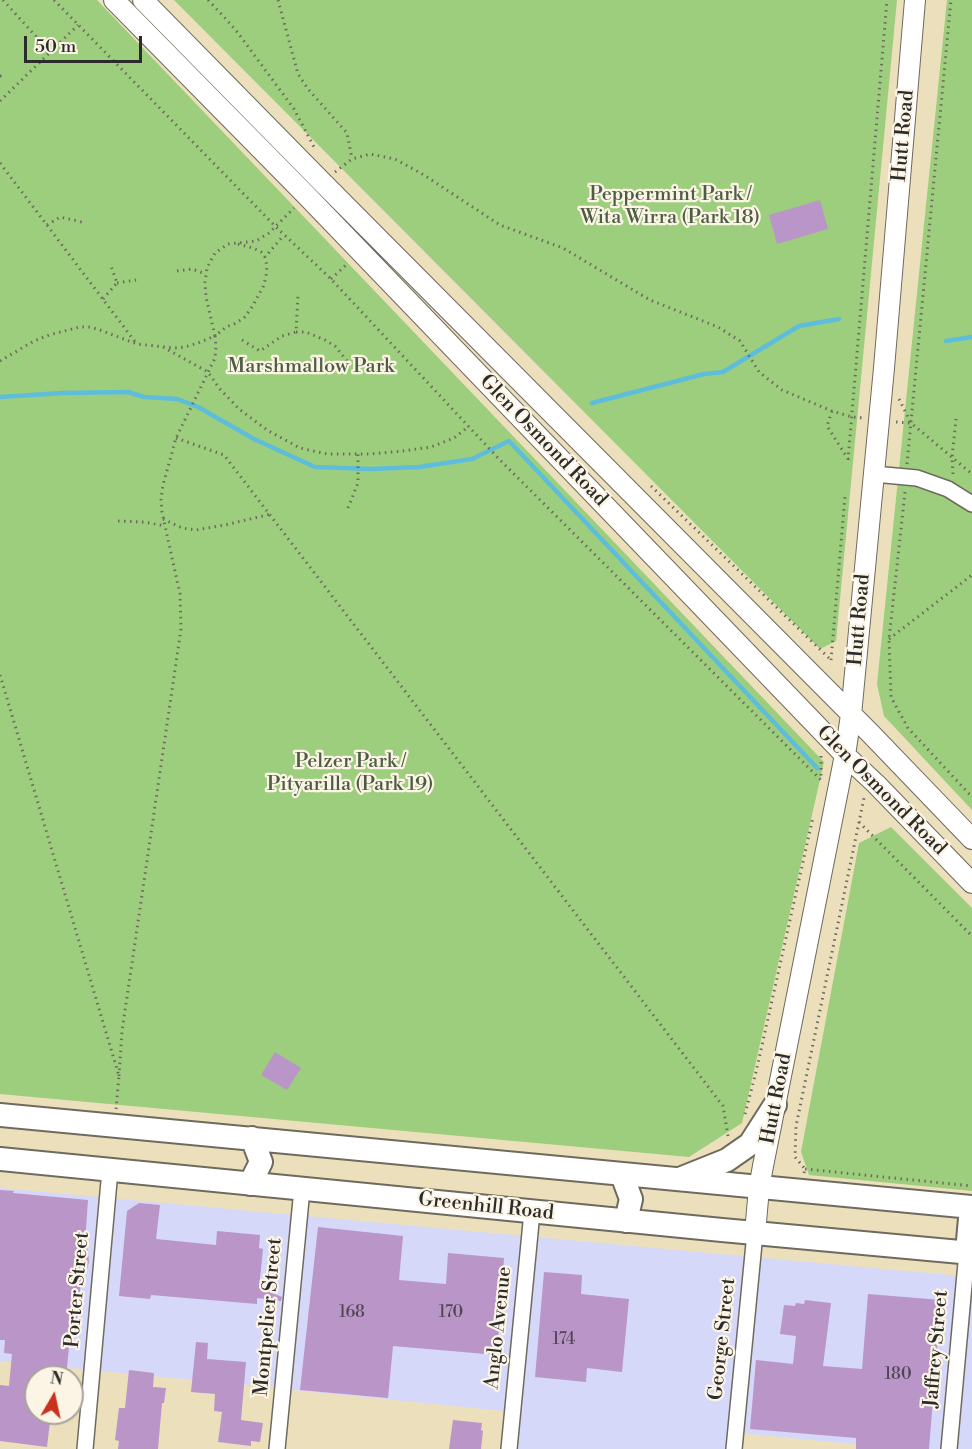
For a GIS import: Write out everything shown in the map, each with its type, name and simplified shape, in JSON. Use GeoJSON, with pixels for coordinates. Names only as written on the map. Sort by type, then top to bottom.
{"type":"FeatureCollection","features":[{"type":"Feature","properties":{"kind":"highway"},"geometry":{"type":"LineString","coordinates":[[678,1180],[727,1160],[750,1144],[775,1105]]}},
{"type":"Feature","properties":{"kind":"highway"},"geometry":{"type":"LineString","coordinates":[[0,1115],[759,1188],[972,1200],[969,1253]]}},
{"type":"Feature","properties":{"kind":"highway"},"geometry":{"type":"LineString","coordinates":[[250,1184],[261,1162],[252,1138]]}},
{"type":"Feature","properties":{"kind":"highway","name":"Greenhill Road"},"geometry":{"type":"LineString","coordinates":[[4,1157],[250,1184],[969,1253]]}},
{"type":"Feature","properties":{"kind":"highway"},"geometry":{"type":"LineString","coordinates":[[622,1175],[631,1199],[626,1221]]}},
{"type":"Feature","properties":{"kind":"main road","name":"Glen Osmond Road"},"geometry":{"type":"LineString","coordinates":[[114,0],[307,196],[845,755],[972,883]]}},
{"type":"Feature","properties":{"kind":"main road","name":"Glen Osmond Road"},"geometry":{"type":"LineString","coordinates":[[143,0],[972,839]]}},
{"type":"Feature","properties":{"kind":"main road","name":"Hutt Road"},"geometry":{"type":"LineString","coordinates":[[755,1233],[759,1188],[851,715],[885,356],[915,0]]}},
{"type":"Feature","properties":{"kind":"main road"},"geometry":{"type":"LineString","coordinates":[[460,356],[478,339]]}},
{"type":"Feature","properties":{"kind":"street"},"geometry":{"type":"LineString","coordinates":[[874,474],[917,478],[948,489],[972,504]]}},
{"type":"Feature","properties":{"kind":"street","name":"Porter Street"},"geometry":{"type":"LineString","coordinates":[[85,1449],[110,1170]]}},
{"type":"Feature","properties":{"kind":"street","name":"Montpelier Street"},"geometry":{"type":"LineString","coordinates":[[277,1449],[302,1189]]}},
{"type":"Feature","properties":{"kind":"street","name":"Anglo Avenue"},"geometry":{"type":"LineString","coordinates":[[509,1449],[532,1212]]}},
{"type":"Feature","properties":{"kind":"street","name":"George Street"},"geometry":{"type":"LineString","coordinates":[[734,1449],[755,1233]]}},
{"type":"Feature","properties":{"kind":"street","name":"Jaffrey Street"},"geometry":{"type":"LineString","coordinates":[[949,1449],[969,1253]]}},
{"type":"Feature","properties":{"kind":"path"},"geometry":{"type":"LineString","coordinates":[[3,0],[50,52]]}},
{"type":"Feature","properties":{"kind":"path"},"geometry":{"type":"LineString","coordinates":[[54,0],[275,226],[331,279],[498,458],[821,780],[821,756]]}},
{"type":"Feature","properties":{"kind":"path"},"geometry":{"type":"LineString","coordinates":[[208,0],[238,33],[294,109],[320,157]]}},
{"type":"Feature","properties":{"kind":"path"},"geometry":{"type":"LineString","coordinates":[[278,0],[298,74],[346,133],[352,159]]}},
{"type":"Feature","properties":{"kind":"path"},"geometry":{"type":"LineString","coordinates":[[832,411],[827,426],[848,460],[887,0]]}},
{"type":"Feature","properties":{"kind":"path"},"geometry":{"type":"LineString","coordinates":[[951,0],[890,639],[891,697],[908,728],[972,797]]}},
{"type":"Feature","properties":{"kind":"path"},"geometry":{"type":"LineString","coordinates":[[0,101],[78,26]]}},
{"type":"Feature","properties":{"kind":"path"},"geometry":{"type":"LineString","coordinates":[[330,176],[352,159],[370,154],[395,159],[424,175],[500,225],[563,248],[650,300],[718,327],[740,340],[759,372],[782,390],[852,417]]}},
{"type":"Feature","properties":{"kind":"path"},"geometry":{"type":"LineString","coordinates":[[0,163],[137,344]]}},
{"type":"Feature","properties":{"kind":"path"},"geometry":{"type":"LineString","coordinates":[[117,1106],[122,1030],[181,629],[180,594],[163,519],[161,499],[163,485],[176,438],[214,358],[215,336],[206,297],[207,268],[215,253],[228,244],[256,241],[269,233],[299,203]]}},
{"type":"Feature","properties":{"kind":"path"},"geometry":{"type":"LineString","coordinates":[[47,225],[60,218],[86,223]]}},
{"type":"Feature","properties":{"kind":"path"},"geometry":{"type":"LineString","coordinates":[[266,257],[284,235]]}},
{"type":"Feature","properties":{"kind":"path"},"geometry":{"type":"LineString","coordinates":[[0,361],[34,341],[80,327],[90,327],[137,344],[161,346],[185,347],[215,336],[226,327],[244,318],[263,287],[266,277],[266,257],[253,248],[234,243]]}},
{"type":"Feature","properties":{"kind":"path"},"geometry":{"type":"LineString","coordinates":[[331,279],[347,264]]}},
{"type":"Feature","properties":{"kind":"path"},"geometry":{"type":"LineString","coordinates":[[111,266],[117,283]]}},
{"type":"Feature","properties":{"kind":"path"},"geometry":{"type":"LineString","coordinates":[[177,271],[192,270],[206,274]]}},
{"type":"Feature","properties":{"kind":"path"},"geometry":{"type":"LineString","coordinates":[[103,299],[117,283],[136,280]]}},
{"type":"Feature","properties":{"kind":"path"},"geometry":{"type":"LineString","coordinates":[[296,332],[298,295]]}},
{"type":"Feature","properties":{"kind":"path"},"geometry":{"type":"LineString","coordinates":[[242,340],[260,351],[282,336],[306,332],[335,346],[348,362]]}},
{"type":"Feature","properties":{"kind":"path"},"geometry":{"type":"LineString","coordinates":[[161,346],[208,372],[219,388],[239,409],[267,430],[300,448],[327,454],[403,451],[431,447],[454,438],[468,427]]}},
{"type":"Feature","properties":{"kind":"path"},"geometry":{"type":"LineString","coordinates":[[954,492],[952,458],[956,419]]}},
{"type":"Feature","properties":{"kind":"path"},"geometry":{"type":"LineString","coordinates":[[911,423],[972,474]]}},
{"type":"Feature","properties":{"kind":"path"},"geometry":{"type":"LineString","coordinates":[[176,438],[224,455],[271,514],[723,1106],[728,1136]]}},
{"type":"Feature","properties":{"kind":"path"},"geometry":{"type":"LineString","coordinates":[[348,508],[358,483],[358,454]]}},
{"type":"Feature","properties":{"kind":"path"},"geometry":{"type":"LineString","coordinates":[[831,660],[845,497]]}},
{"type":"Feature","properties":{"kind":"path"},"geometry":{"type":"LineString","coordinates":[[163,519],[182,528],[196,530],[271,514]]}},
{"type":"Feature","properties":{"kind":"path"},"geometry":{"type":"LineString","coordinates":[[118,520],[165,526]]}},
{"type":"Feature","properties":{"kind":"path"},"geometry":{"type":"LineString","coordinates":[[890,639],[972,575]]}},
{"type":"Feature","properties":{"kind":"path"},"geometry":{"type":"LineString","coordinates":[[0,675],[119,1076]]}},
{"type":"Feature","properties":{"kind":"path"},"geometry":{"type":"LineString","coordinates":[[864,798],[796,1126],[795,1156],[805,1169],[972,1200]]}},
{"type":"Feature","properties":{"kind":"path"},"geometry":{"type":"LineString","coordinates":[[743,1122],[814,815]]}},
{"type":"Feature","properties":{"kind":"path"},"geometry":{"type":"LineString","coordinates":[[859,822],[972,936]]}},
{"type":"Feature","properties":{"kind":"path"},"geometry":{"type":"LineString","coordinates":[[796,1168],[803,1166]]}},
{"type":"Feature","properties":{"kind":"shaded area"},"geometry":{"type":"Polygon","coordinates":[[[0,1188],[972,1277],[972,1449],[903,1449],[729,1432],[726,1449],[501,1449],[505,1411],[84,1369],[84,1365],[40,1365],[0,1361],[0,1188]]]}},
{"type":"Feature","properties":{"kind":"green space","name":"Pelzer Park / Pityarilla (Park 19)"},"geometry":{"type":"Polygon","coordinates":[[[0,0],[97,0],[824,762],[742,1123],[689,1157],[0,1094],[0,0]]]}},
{"type":"Feature","properties":{"kind":"green space","name":"Peppermint Park / Wita Wirra (Park 18)"},"geometry":{"type":"Polygon","coordinates":[[[174,0],[897,0],[836,641],[820,649],[174,0]]]}},
{"type":"Feature","properties":{"kind":"green space"},"geometry":{"type":"Polygon","coordinates":[[[947,0],[972,0],[972,810],[884,716],[877,684],[947,0]]]}},
{"type":"Feature","properties":{"kind":"green space"},"geometry":{"type":"Polygon","coordinates":[[[891,827],[972,908],[972,1191],[809,1175],[801,1152],[859,843],[891,827]]]}},
{"type":"Feature","properties":{"kind":"building"},"geometry":{"type":"Polygon","coordinates":[[[820,200],[828,229],[777,244],[769,215],[820,200]]]}},
{"type":"Feature","properties":{"kind":"building"},"geometry":{"type":"Polygon","coordinates":[[[275,1052],[301,1068],[287,1090],[261,1075],[275,1052]]]}},
{"type":"Feature","properties":{"kind":"building"},"geometry":{"type":"Polygon","coordinates":[[[0,1190],[88,1200],[85,1243],[89,1262],[81,1281],[77,1320],[71,1328],[67,1365],[24,1365],[24,1425],[50,1425],[47,1447],[0,1441],[0,1385],[9,1386],[12,1354],[4,1353],[5,1340],[0,1340],[0,1190]]]}},
{"type":"Feature","properties":{"kind":"building"},"geometry":{"type":"Polygon","coordinates":[[[139,1203],[160,1205],[156,1239],[216,1245],[217,1231],[260,1235],[259,1248],[263,1249],[259,1288],[282,1297],[281,1301],[257,1298],[257,1304],[151,1295],[150,1299],[119,1296],[127,1211],[139,1203]]]}},
{"type":"Feature","properties":{"kind":"building"},"geometry":{"type":"Polygon","coordinates":[[[318,1227],[403,1236],[399,1280],[446,1284],[448,1253],[504,1258],[497,1355],[393,1346],[388,1398],[300,1390],[318,1227]]]}},
{"type":"Feature","properties":{"kind":"building"},"geometry":{"type":"Polygon","coordinates":[[[544,1272],[582,1275],[581,1294],[629,1299],[622,1372],[587,1368],[586,1382],[535,1377],[544,1272]]]}},
{"type":"Feature","properties":{"kind":"building"},"geometry":{"type":"Polygon","coordinates":[[[868,1294],[941,1300],[929,1449],[856,1449],[856,1438],[750,1429],[756,1360],[793,1364],[796,1336],[780,1334],[784,1305],[804,1304],[805,1300],[831,1303],[823,1366],[862,1369],[868,1294]]]}},
{"type":"Feature","properties":{"kind":"building"},"geometry":{"type":"Polygon","coordinates":[[[196,1342],[208,1343],[207,1359],[246,1362],[241,1420],[263,1423],[260,1442],[251,1441],[251,1446],[218,1442],[222,1412],[214,1411],[215,1394],[191,1392],[196,1342]]]}},
{"type":"Feature","properties":{"kind":"building"},"geometry":{"type":"Polygon","coordinates":[[[129,1370],[154,1373],[153,1387],[166,1388],[164,1403],[162,1403],[158,1449],[118,1449],[119,1441],[115,1440],[119,1408],[125,1408],[129,1370]]]}},
{"type":"Feature","properties":{"kind":"building"},"geometry":{"type":"Polygon","coordinates":[[[453,1420],[482,1423],[481,1449],[449,1449],[453,1420]]]}},
{"type":"Feature","properties":{"kind":"waterway"},"geometry":{"type":"LineString","coordinates":[[592,403],[704,374],[723,372],[799,326],[839,319]]}},
{"type":"Feature","properties":{"kind":"waterway"},"geometry":{"type":"LineString","coordinates":[[946,341],[972,337]]}},
{"type":"Feature","properties":{"kind":"waterway"},"geometry":{"type":"LineString","coordinates":[[0,397],[128,392],[144,397],[177,399],[198,407],[254,439],[315,467],[371,469],[419,467],[472,459],[509,441],[817,768]]}},
{"type":"Feature","properties":{"kind":"park label","name":"Marshmallow Park"},"geometry":{"type":"Point","coordinates":[311,367]}}]}
